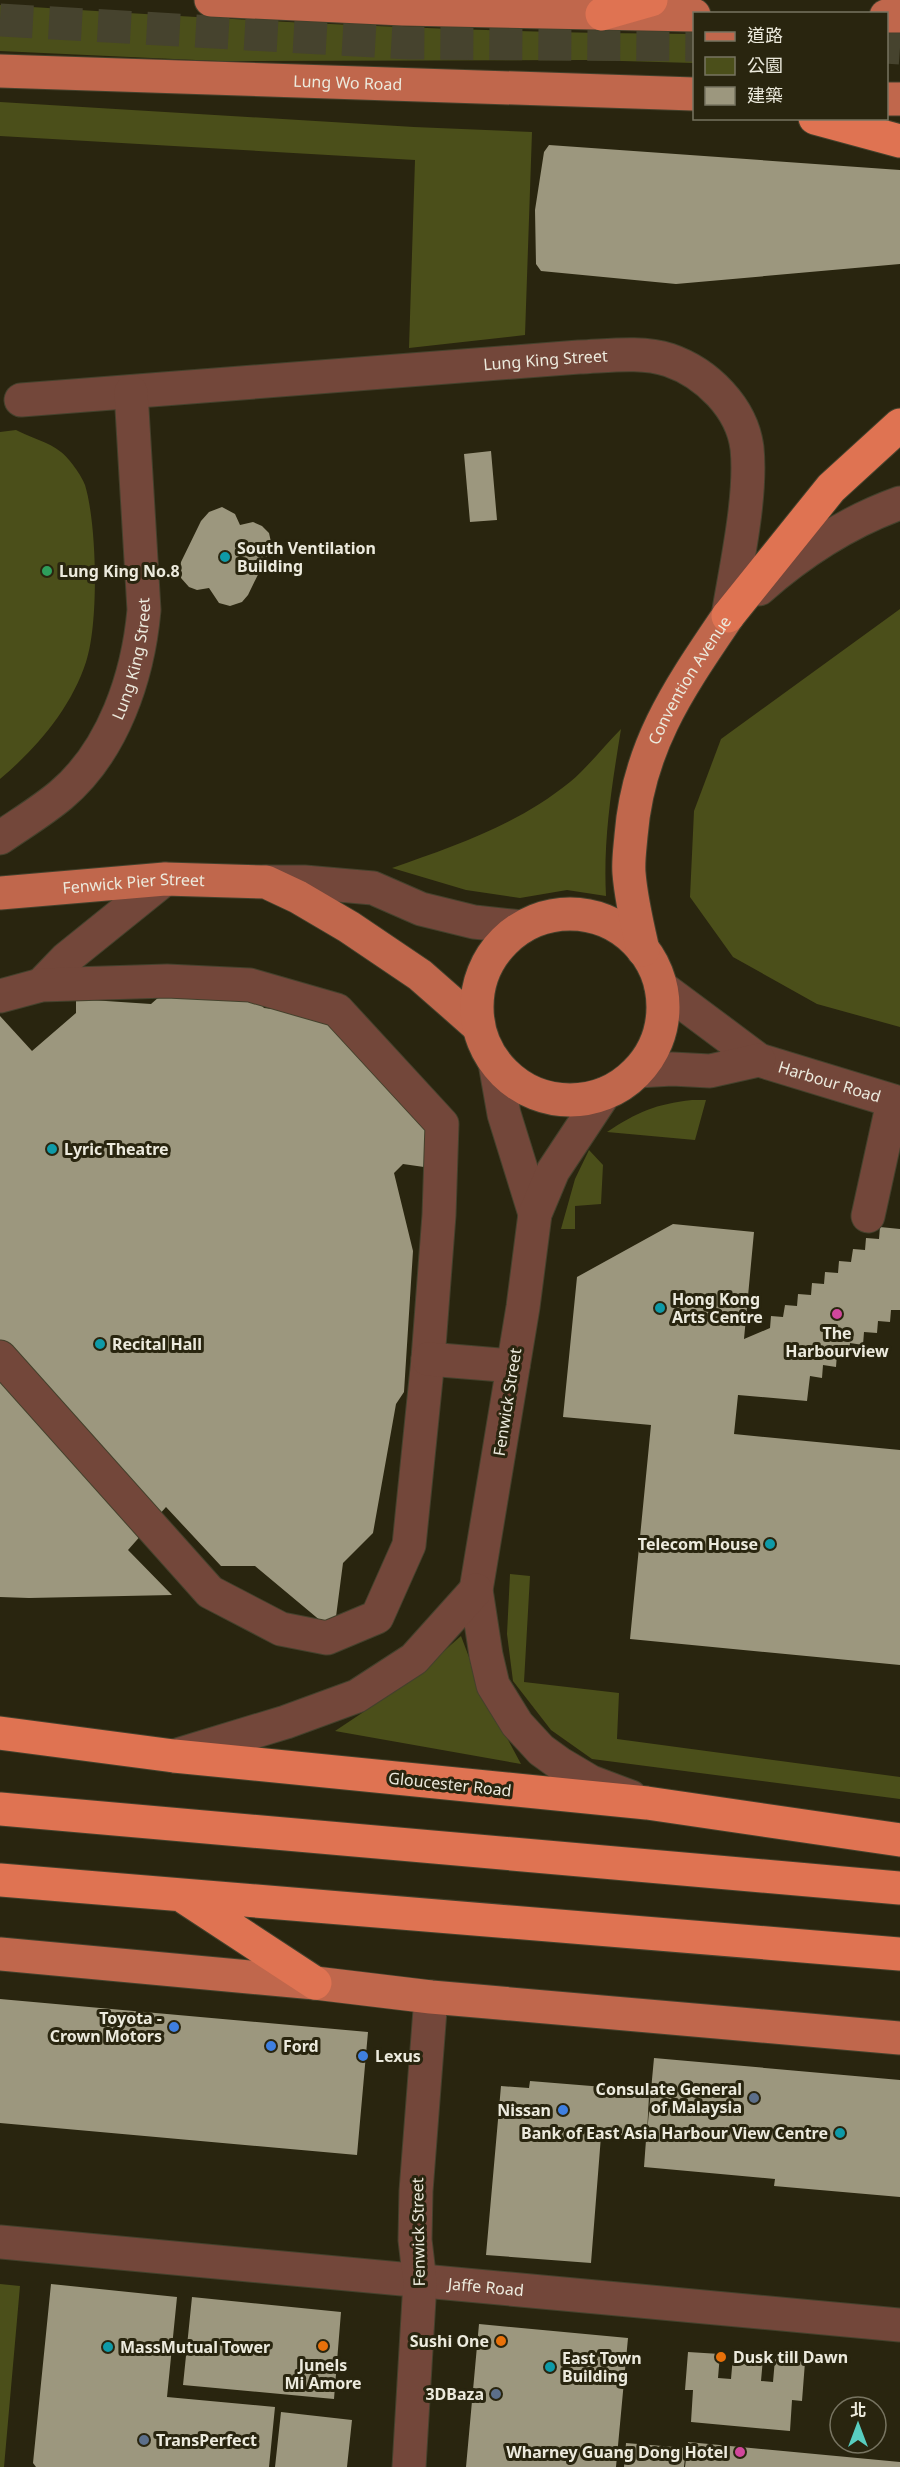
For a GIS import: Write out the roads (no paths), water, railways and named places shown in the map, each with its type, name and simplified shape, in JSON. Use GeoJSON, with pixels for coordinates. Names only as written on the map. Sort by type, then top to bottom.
{"type":"FeatureCollection","features":[{"type":"Feature","properties":{"kind":"highway"},"geometry":{"type":"LineString","coordinates":[[602,14],[651,0]]}},
{"type":"Feature","properties":{"kind":"highway"},"geometry":{"type":"LineString","coordinates":[[822,120],[900,141]]}},
{"type":"Feature","properties":{"kind":"highway"},"geometry":{"type":"LineString","coordinates":[[728,616],[831,488],[900,425]]}},
{"type":"Feature","properties":{"kind":"highway","name":"Gloucester Road"},"geometry":{"type":"LineString","coordinates":[[0,1733],[174,1756],[647,1803],[900,1840]]}},
{"type":"Feature","properties":{"kind":"highway"},"geometry":{"type":"LineString","coordinates":[[0,1809],[900,1888]]}},
{"type":"Feature","properties":{"kind":"highway"},"geometry":{"type":"LineString","coordinates":[[0,1880],[900,1954]]}},
{"type":"Feature","properties":{"kind":"highway"},"geometry":{"type":"LineString","coordinates":[[182,1896],[315,1983]]}},
{"type":"Feature","properties":{"kind":"main road"},"geometry":{"type":"LineString","coordinates":[[211,0],[602,14],[693,15]]}},
{"type":"Feature","properties":{"kind":"main road","name":"Lung Wo Road"},"geometry":{"type":"LineString","coordinates":[[0,71],[693,94]]}},
{"type":"Feature","properties":{"kind":"main road","name":"Convention Avenue"},"geometry":{"type":"LineString","coordinates":[[643,950],[633,909],[628,870],[639,778],[655,736],[678,690],[728,616]]}},
{"type":"Feature","properties":{"kind":"main road","name":"Fenwick Pier Street"},"geometry":{"type":"LineString","coordinates":[[0,893],[165,879],[266,882],[298,897],[420,975],[478,1026]]}},
{"type":"Feature","properties":{"kind":"main road"},"geometry":{"type":"LineString","coordinates":[[574,914],[594,918],[631,935],[653,964],[661,987],[663,1010],[659,1034],[649,1056],[638,1071],[624,1083],[604,1094],[567,1101],[526,1090],[509,1078],[495,1063],[484,1046],[478,1026],[476,1007],[483,972],[492,956],[505,940],[522,927],[554,916],[574,914]]}},
{"type":"Feature","properties":{"kind":"main road"},"geometry":{"type":"LineString","coordinates":[[0,1954],[900,2038]]}},
{"type":"Feature","properties":{"kind":"street","name":"Lung King Street"},"geometry":{"type":"LineString","coordinates":[[21,400],[579,357],[645,356],[668,360],[690,369],[724,398],[735,413],[747,447],[746,490],[728,616]]}},
{"type":"Feature","properties":{"kind":"street","name":"Lung King Street"},"geometry":{"type":"LineString","coordinates":[[0,838],[62,795],[105,739],[118,717],[128,692],[141,639],[144,610],[131,392]]}},
{"type":"Feature","properties":{"kind":"street","name":"Convention Avenue"},"geometry":{"type":"LineString","coordinates":[[728,616],[781,570],[834,532],[900,503]]}},
{"type":"Feature","properties":{"kind":"street"},"geometry":{"type":"LineString","coordinates":[[41,985],[67,958],[165,879]]}},
{"type":"Feature","properties":{"kind":"street","name":"Fenwick Pier Street"},"geometry":{"type":"LineString","coordinates":[[266,882],[304,882],[373,888],[421,909],[474,922],[522,927]]}},
{"type":"Feature","properties":{"kind":"street"},"geometry":{"type":"LineString","coordinates":[[0,996],[41,985],[167,981],[250,985],[337,1010],[442,1124],[439,1215],[428,1359],[409,1545],[377,1617],[327,1638],[281,1629],[210,1592],[0,1357]]}},
{"type":"Feature","properties":{"kind":"street","name":"Harbour Road"},"geometry":{"type":"LineString","coordinates":[[661,987],[759,1060],[896,1102]]}},
{"type":"Feature","properties":{"kind":"street","name":"Harbour Road"},"geometry":{"type":"LineString","coordinates":[[638,1071],[672,1069],[710,1071],[759,1060]]}},
{"type":"Feature","properties":{"kind":"street","name":"Fenwick Street"},"geometry":{"type":"LineString","coordinates":[[495,1063],[504,1114],[535,1214]]}},
{"type":"Feature","properties":{"kind":"street","name":"Fenwick Street"},"geometry":{"type":"LineString","coordinates":[[604,1094],[553,1171],[535,1214],[513,1366],[476,1590],[493,1685],[517,1724],[541,1750],[559,1763],[591,1782],[647,1803]]}},
{"type":"Feature","properties":{"kind":"street"},"geometry":{"type":"LineString","coordinates":[[868,1216],[896,1102]]}},
{"type":"Feature","properties":{"kind":"street"},"geometry":{"type":"LineString","coordinates":[[428,1359],[513,1366]]}},
{"type":"Feature","properties":{"kind":"street"},"geometry":{"type":"LineString","coordinates":[[174,1756],[286,1722],[357,1696],[414,1659],[476,1590]]}},
{"type":"Feature","properties":{"kind":"street","name":"Fenwick Street"},"geometry":{"type":"LineString","coordinates":[[409,2467],[420,2282],[415,2240],[416,2191],[431,1996]]}},
{"type":"Feature","properties":{"kind":"street","name":"Jaffe Road"},"geometry":{"type":"LineString","coordinates":[[0,2242],[900,2325]]}},
{"type":"Feature","properties":{"kind":"tunnel"},"geometry":{"type":"LineString","coordinates":[[0,20],[409,43],[693,45]]}},
{"type":"Feature","properties":{"kind":"tunnel"},"geometry":{"type":"LineString","coordinates":[[888,47],[900,48]]}},
{"type":"Feature","properties":{"kind":"place","name":"South Ventilation Building"},"geometry":{"type":"Point","coordinates":[225,557]}},
{"type":"Feature","properties":{"kind":"place","name":"Lung King No.8"},"geometry":{"type":"Point","coordinates":[47,571]}},
{"type":"Feature","properties":{"kind":"place","name":"Lyric Theatre"},"geometry":{"type":"Point","coordinates":[52,1149]}},
{"type":"Feature","properties":{"kind":"place","name":"Hong Kong Arts Centre"},"geometry":{"type":"Point","coordinates":[660,1308]}},
{"type":"Feature","properties":{"kind":"place","name":"The Harbourview"},"geometry":{"type":"Point","coordinates":[837,1314]}},
{"type":"Feature","properties":{"kind":"place","name":"Recital Hall"},"geometry":{"type":"Point","coordinates":[100,1344]}},
{"type":"Feature","properties":{"kind":"place","name":"Telecom House"},"geometry":{"type":"Point","coordinates":[770,1544]}},
{"type":"Feature","properties":{"kind":"place","name":"Toyota - Crown Motors"},"geometry":{"type":"Point","coordinates":[174,2027]}},
{"type":"Feature","properties":{"kind":"place","name":"Ford"},"geometry":{"type":"Point","coordinates":[271,2046]}},
{"type":"Feature","properties":{"kind":"place","name":"Lexus"},"geometry":{"type":"Point","coordinates":[363,2056]}},
{"type":"Feature","properties":{"kind":"place","name":"Consulate General of Malaysia"},"geometry":{"type":"Point","coordinates":[754,2098]}},
{"type":"Feature","properties":{"kind":"place","name":"Nissan"},"geometry":{"type":"Point","coordinates":[563,2110]}},
{"type":"Feature","properties":{"kind":"place","name":"Bank of East Asia Harbour View Centre"},"geometry":{"type":"Point","coordinates":[840,2133]}},
{"type":"Feature","properties":{"kind":"place","name":"Sushi One"},"geometry":{"type":"Point","coordinates":[501,2341]}},
{"type":"Feature","properties":{"kind":"place","name":"Junels Mi Amore"},"geometry":{"type":"Point","coordinates":[323,2346]}},
{"type":"Feature","properties":{"kind":"place","name":"MassMutual Tower"},"geometry":{"type":"Point","coordinates":[108,2347]}},
{"type":"Feature","properties":{"kind":"place","name":"Dusk till Dawn"},"geometry":{"type":"Point","coordinates":[721,2357]}},
{"type":"Feature","properties":{"kind":"place","name":"East Town Building"},"geometry":{"type":"Point","coordinates":[550,2367]}},
{"type":"Feature","properties":{"kind":"place","name":"3DBaza"},"geometry":{"type":"Point","coordinates":[496,2394]}},
{"type":"Feature","properties":{"kind":"place","name":"TransPerfect"},"geometry":{"type":"Point","coordinates":[144,2440]}},
{"type":"Feature","properties":{"kind":"place","name":"Wharney Guang Dong Hotel"},"geometry":{"type":"Point","coordinates":[740,2452]}}]}
